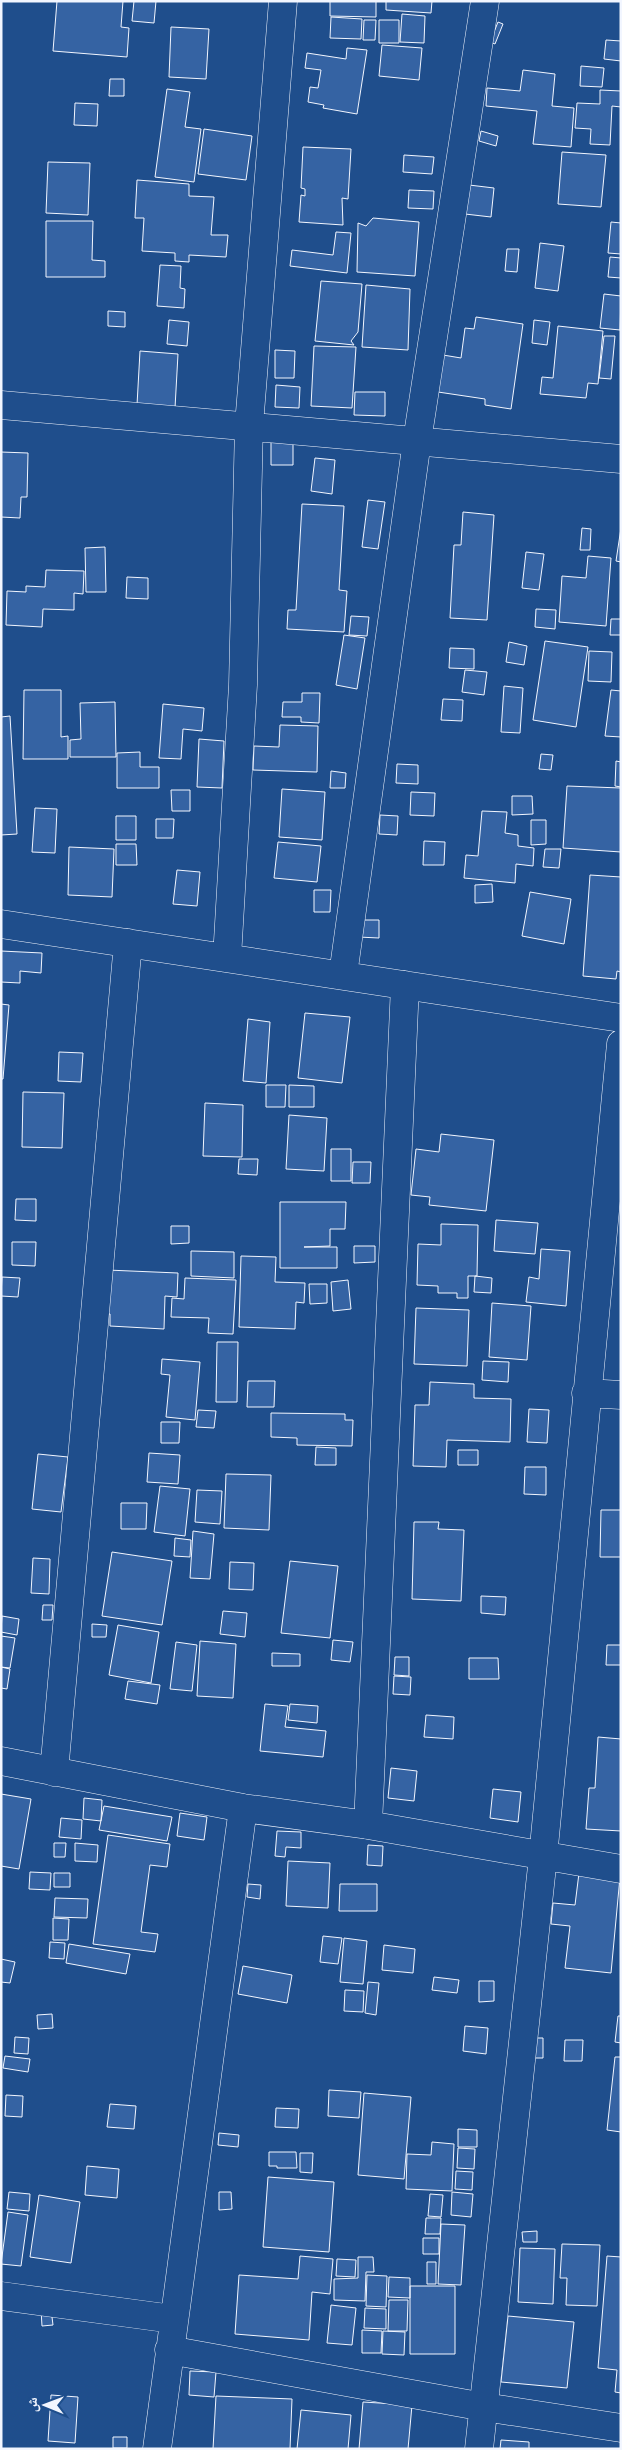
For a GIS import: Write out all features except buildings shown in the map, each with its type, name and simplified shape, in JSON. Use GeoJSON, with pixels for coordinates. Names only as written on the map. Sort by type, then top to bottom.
{"type":"FeatureCollection","features":[{"type":"Feature","properties":{"kind":"street"},"geometry":{"type":"LineString","coordinates":[[227,958],[243,685],[249,425],[283,1]]}},
{"type":"Feature","properties":{"kind":"street"},"geometry":{"type":"LineString","coordinates":[[343,976],[417,442],[485,1]]}},
{"type":"Feature","properties":{"kind":"street"},"geometry":{"type":"LineString","coordinates":[[1,405],[249,425],[417,442],[621,459]]}},
{"type":"Feature","properties":{"kind":"street"},"geometry":{"type":"LineString","coordinates":[[1,924],[621,1018]]}},
{"type":"Feature","properties":{"kind":"street"},"geometry":{"type":"LineString","coordinates":[[54,1772],[128,943]]}},
{"type":"Feature","properties":{"kind":"street"},"geometry":{"type":"LineString","coordinates":[[368,1825],[405,985]]}},
{"type":"Feature","properties":{"kind":"street"},"geometry":{"type":"LineString","coordinates":[[479,2449],[543,1857],[586,1393],[621,1044]]}},
{"type":"Feature","properties":{"kind":"street"},"geometry":{"type":"LineString","coordinates":[[586,1393],[621,1395]]}},
{"type":"Feature","properties":{"kind":"street"},"geometry":{"type":"LineString","coordinates":[[1,1761],[243,1808],[368,1825],[543,1857],[621,1868]]}},
{"type":"Feature","properties":{"kind":"street"},"geometry":{"type":"LineString","coordinates":[[157,2449],[243,1808]]}},
{"type":"Feature","properties":{"kind":"street"},"geometry":{"type":"LineString","coordinates":[[1,2296],[173,2319]]}},
{"type":"Feature","properties":{"kind":"street"},"geometry":{"type":"LineString","coordinates":[[169,2350],[484,2406],[621,2428]]}}]}
